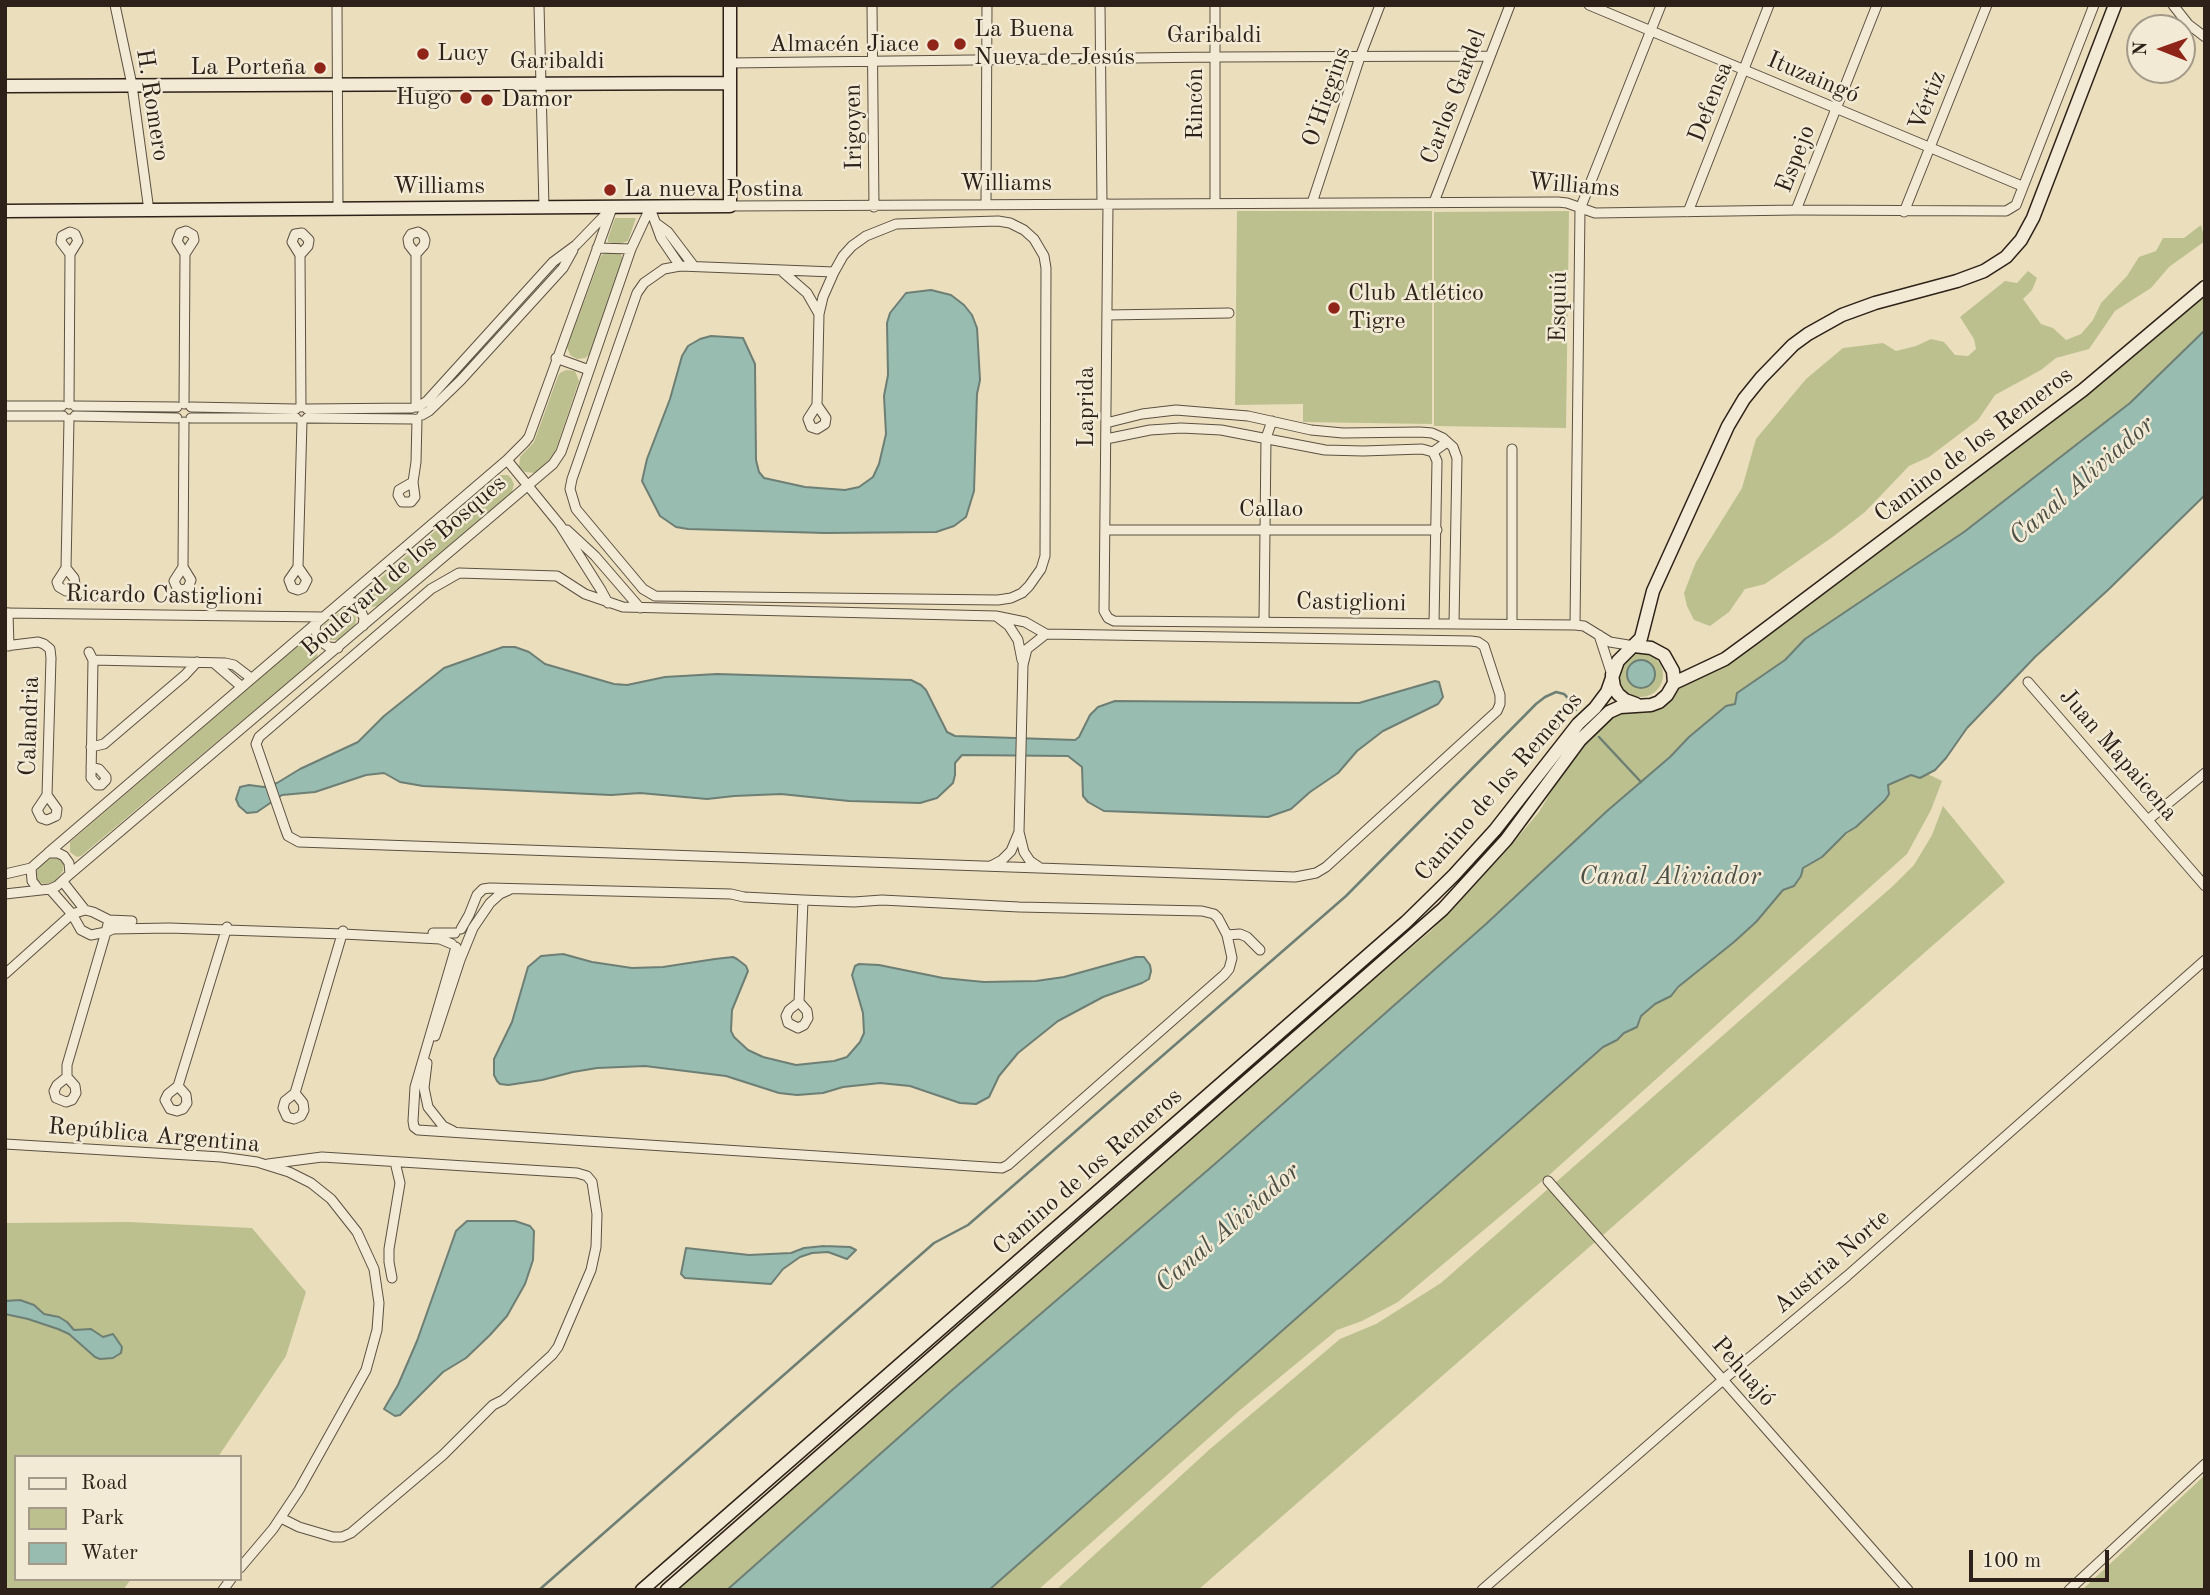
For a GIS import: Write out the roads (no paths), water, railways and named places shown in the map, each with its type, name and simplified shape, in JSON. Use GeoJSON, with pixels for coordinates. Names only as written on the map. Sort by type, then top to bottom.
{"type":"FeatureCollection","features":[{"type":"Feature","properties":{"kind":"main road"},"geometry":{"type":"LineString","coordinates":[[730,5],[730,206]]}},
{"type":"Feature","properties":{"kind":"main road","name":"Camino de los Remeros"},"geometry":{"type":"LineString","coordinates":[[642,1590],[1434,896],[1495,830],[1562,744],[1607,692],[1618,661],[1641,638],[1653,591],[1728,426],[1744,399],[1761,378],[1793,345],[1842,315],[1984,271],[2006,257],[2021,240],[2033,218],[2116,5]]}},
{"type":"Feature","properties":{"kind":"main road","name":"Garibaldi"},"geometry":{"type":"LineString","coordinates":[[5,86],[730,83]]}},
{"type":"Feature","properties":{"kind":"main road","name":"Williams"},"geometry":{"type":"LineString","coordinates":[[5,211],[730,206]]}},
{"type":"Feature","properties":{"kind":"main road","name":"Camino de los Remeros"},"geometry":{"type":"LineString","coordinates":[[667,1590],[1443,909],[1506,840],[1590,728],[1609,712],[1620,707],[1659,702],[1674,683],[1725,659],[2082,390],[2205,287]]}},
{"type":"Feature","properties":{"kind":"main road"},"geometry":{"type":"LineString","coordinates":[[1634,646],[1651,648],[1664,655],[1672,671],[1674,683]]}},
{"type":"Feature","properties":{"kind":"main road"},"geometry":{"type":"LineString","coordinates":[[1612,675],[1618,694],[1641,706]]}},
{"type":"Feature","properties":{"kind":"street","name":"H. Romero"},"geometry":{"type":"LineString","coordinates":[[115,5],[132,85],[149,211]]}},
{"type":"Feature","properties":{"kind":"street"},"geometry":{"type":"LineString","coordinates":[[337,5],[338,208]]}},
{"type":"Feature","properties":{"kind":"street"},"geometry":{"type":"LineString","coordinates":[[539,5],[544,208]]}},
{"type":"Feature","properties":{"kind":"street","name":"Irigoyen"},"geometry":{"type":"LineString","coordinates":[[872,5],[874,206]]}},
{"type":"Feature","properties":{"kind":"street"},"geometry":{"type":"LineString","coordinates":[[986,205],[987,5]]}},
{"type":"Feature","properties":{"kind":"street","name":"Laprida"},"geometry":{"type":"LineString","coordinates":[[1100,5],[1107,315],[1104,611]]}},
{"type":"Feature","properties":{"kind":"street","name":"Rincón"},"geometry":{"type":"LineString","coordinates":[[1215,5],[1215,203]]}},
{"type":"Feature","properties":{"kind":"street","name":"O'Higgins"},"geometry":{"type":"LineString","coordinates":[[1312,203],[1380,5]]}},
{"type":"Feature","properties":{"kind":"street","name":"Carlos Gardel"},"geometry":{"type":"LineString","coordinates":[[1434,202],[1510,5]]}},
{"type":"Feature","properties":{"kind":"street","name":"Ituzaingó"},"geometry":{"type":"LineString","coordinates":[[1590,5],[2022,186]]}},
{"type":"Feature","properties":{"kind":"street","name":"Esquiú"},"geometry":{"type":"LineString","coordinates":[[1575,625],[1580,209],[1661,5]]}},
{"type":"Feature","properties":{"kind":"street","name":"Defensa"},"geometry":{"type":"LineString","coordinates":[[1688,212],[1769,5]]}},
{"type":"Feature","properties":{"kind":"street","name":"Espejo"},"geometry":{"type":"LineString","coordinates":[[1796,210],[1877,5]]}},
{"type":"Feature","properties":{"kind":"street","name":"Vértiz"},"geometry":{"type":"LineString","coordinates":[[1904,212],[1987,5]]}},
{"type":"Feature","properties":{"kind":"street"},"geometry":{"type":"LineString","coordinates":[[2173,5],[2188,24],[2205,37]]}},
{"type":"Feature","properties":{"kind":"street"},"geometry":{"type":"LineString","coordinates":[[2022,186],[2092,6]]}},
{"type":"Feature","properties":{"kind":"street","name":"Garibaldi"},"geometry":{"type":"LineString","coordinates":[[730,63],[1489,56]]}},
{"type":"Feature","properties":{"kind":"street","name":"Williams"},"geometry":{"type":"LineString","coordinates":[[730,206],[1558,202],[1595,213],[2006,211],[2016,205],[2022,186]]}},
{"type":"Feature","properties":{"kind":"street"},"geometry":{"type":"LineString","coordinates":[[5,406],[184,420],[416,412],[553,262],[576,245],[612,208]]}},
{"type":"Feature","properties":{"kind":"street","name":"Boulevard de los Bosques"},"geometry":{"type":"LineString","coordinates":[[48,853],[507,460],[529,437],[612,208]]}},
{"type":"Feature","properties":{"kind":"street"},"geometry":{"type":"LineString","coordinates":[[650,208],[661,238],[680,266]]}},
{"type":"Feature","properties":{"kind":"street","name":"Boulevard de los Bosques"},"geometry":{"type":"LineString","coordinates":[[67,878],[553,464],[561,452],[631,248],[650,208]]}},
{"type":"Feature","properties":{"kind":"street"},"geometry":{"type":"LineString","coordinates":[[817,405],[819,314],[834,272],[842,256],[852,246],[866,236],[896,224],[998,221],[1024,230],[1039,246],[1046,268],[1045,555],[1035,580],[1022,593],[998,600],[655,596],[643,589],[576,509],[570,489],[572,479],[637,293],[653,275],[664,269],[693,265],[834,272]]}},
{"type":"Feature","properties":{"kind":"street"},"geometry":{"type":"LineString","coordinates":[[656,223],[668,232],[693,265]]}},
{"type":"Feature","properties":{"kind":"street"},"geometry":{"type":"LineString","coordinates":[[597,248],[631,248]]}},
{"type":"Feature","properties":{"kind":"street"},"geometry":{"type":"LineString","coordinates":[[66,568],[70,254]]}},
{"type":"Feature","properties":{"kind":"street"},"geometry":{"type":"LineString","coordinates":[[184,406],[185,254]]}},
{"type":"Feature","properties":{"kind":"street"},"geometry":{"type":"LineString","coordinates":[[413,482],[416,462],[416,254]]}},
{"type":"Feature","properties":{"kind":"street"},"geometry":{"type":"LineString","coordinates":[[298,567],[300,255]]}},
{"type":"Feature","properties":{"kind":"street"},"geometry":{"type":"LineString","coordinates":[[780,271],[807,293],[819,314]]}},
{"type":"Feature","properties":{"kind":"street"},"geometry":{"type":"LineString","coordinates":[[1107,315],[1229,313]]}},
{"type":"Feature","properties":{"kind":"street"},"geometry":{"type":"LineString","coordinates":[[556,358],[589,370]]}},
{"type":"Feature","properties":{"kind":"street"},"geometry":{"type":"LineString","coordinates":[[5,416],[184,406],[301,414]]}},
{"type":"Feature","properties":{"kind":"street"},"geometry":{"type":"LineString","coordinates":[[184,406],[193,413],[184,420]]}},
{"type":"Feature","properties":{"kind":"street"},"geometry":{"type":"LineString","coordinates":[[184,406],[175,413],[184,420]]}},
{"type":"Feature","properties":{"kind":"street"},"geometry":{"type":"LineString","coordinates":[[1106,423],[1142,414],[1176,410],[1225,413],[1311,430],[1343,433],[1433,433],[1453,447],[1457,458],[1454,623]]}},
{"type":"Feature","properties":{"kind":"street"},"geometry":{"type":"LineString","coordinates":[[183,568],[184,420]]}},
{"type":"Feature","properties":{"kind":"street"},"geometry":{"type":"LineString","coordinates":[[1264,621],[1266,438],[1272,421]]}},
{"type":"Feature","properties":{"kind":"street"},"geometry":{"type":"LineString","coordinates":[[1106,439],[1150,430],[1181,428],[1221,430],[1325,450],[1363,452],[1422,449],[1433,452]]}},
{"type":"Feature","properties":{"kind":"street"},"geometry":{"type":"LineString","coordinates":[[1433,452],[1447,442]]}},
{"type":"Feature","properties":{"kind":"street"},"geometry":{"type":"LineString","coordinates":[[1512,449],[1512,624]]}},
{"type":"Feature","properties":{"kind":"street"},"geometry":{"type":"LineString","coordinates":[[1433,452],[1437,461],[1434,623]]}},
{"type":"Feature","properties":{"kind":"street"},"geometry":{"type":"LineString","coordinates":[[507,460],[560,524],[608,603]]}},
{"type":"Feature","properties":{"kind":"street"},"geometry":{"type":"LineString","coordinates":[[560,524],[595,556],[640,608]]}},
{"type":"Feature","properties":{"kind":"street","name":"Callao"},"geometry":{"type":"LineString","coordinates":[[1105,530],[1437,530]]}},
{"type":"Feature","properties":{"kind":"street"},"geometry":{"type":"LineString","coordinates":[[1041,868],[1024,852],[1019,832],[1020,735],[1023,665],[1027,649],[1046,634],[1478,642],[1484,646],[1500,695],[1497,711],[1326,867],[1316,873],[1295,877],[299,842],[288,836],[256,744],[259,737],[431,589],[459,573],[557,576],[584,594],[608,603],[640,608],[996,616],[1025,622],[1046,634]]}},
{"type":"Feature","properties":{"kind":"street"},"geometry":{"type":"LineString","coordinates":[[343,601],[349,601],[359,607],[364,618],[363,626]]}},
{"type":"Feature","properties":{"kind":"street","name":"Castiglioni"},"geometry":{"type":"LineString","coordinates":[[1104,611],[1108,618],[1114,621],[1575,625],[1584,626],[1610,642],[1634,646]]}},
{"type":"Feature","properties":{"kind":"street"},"geometry":{"type":"LineString","coordinates":[[7,613],[7,646]]}},
{"type":"Feature","properties":{"kind":"street","name":"Ricardo Castiglioni"},"geometry":{"type":"LineString","coordinates":[[7,613],[319,621]]}},
{"type":"Feature","properties":{"kind":"street"},"geometry":{"type":"LineString","coordinates":[[996,616],[1009,626],[1018,640],[1023,665]]}},
{"type":"Feature","properties":{"kind":"street"},"geometry":{"type":"LineString","coordinates":[[319,621],[315,630],[320,641],[338,648]]}},
{"type":"Feature","properties":{"kind":"street"},"geometry":{"type":"LineString","coordinates":[[1599,635],[1612,675]]}},
{"type":"Feature","properties":{"kind":"street","name":"Calandria"},"geometry":{"type":"LineString","coordinates":[[7,646],[38,642],[50,649],[47,795]]}},
{"type":"Feature","properties":{"kind":"street"},"geometry":{"type":"LineString","coordinates":[[91,767],[91,656],[213,662],[234,665],[251,678]]}},
{"type":"Feature","properties":{"kind":"street"},"geometry":{"type":"LineString","coordinates":[[91,747],[104,744],[185,676],[197,662]]}},
{"type":"Feature","properties":{"kind":"street"},"geometry":{"type":"LineString","coordinates":[[213,662],[242,687]]}},
{"type":"Feature","properties":{"kind":"street","name":"Juan Mapaicena"},"geometry":{"type":"LineString","coordinates":[[2028,682],[2205,886]]}},
{"type":"Feature","properties":{"kind":"street"},"geometry":{"type":"LineString","coordinates":[[2149,820],[2205,773]]}},
{"type":"Feature","properties":{"kind":"street"},"geometry":{"type":"LineString","coordinates":[[990,866],[1011,851],[1019,832]]}},
{"type":"Feature","properties":{"kind":"street"},"geometry":{"type":"LineString","coordinates":[[5,874],[31,868],[48,853],[58,853],[69,863],[67,878],[85,910]]}},
{"type":"Feature","properties":{"kind":"street"},"geometry":{"type":"LineString","coordinates":[[31,868],[32,881],[39,890]]}},
{"type":"Feature","properties":{"kind":"street"},"geometry":{"type":"LineString","coordinates":[[5,894],[50,889],[67,878]]}},
{"type":"Feature","properties":{"kind":"street"},"geometry":{"type":"LineString","coordinates":[[462,1134],[449,1130],[428,1107],[424,1073],[458,947],[453,935],[458,931],[480,891],[490,888],[731,894],[744,897],[854,902],[882,900],[1019,907],[1202,911],[1214,914],[1227,935],[1232,958],[1224,975],[1002,1168],[424,1132],[414,1127],[415,1087],[458,947],[491,902],[500,894],[511,890]]}},
{"type":"Feature","properties":{"kind":"street"},"geometry":{"type":"LineString","coordinates":[[50,889],[72,914],[78,926],[91,935],[100,957]]}},
{"type":"Feature","properties":{"kind":"street"},"geometry":{"type":"LineString","coordinates":[[799,1002],[803,900]]}},
{"type":"Feature","properties":{"kind":"street"},"geometry":{"type":"LineString","coordinates":[[5,974],[72,914],[85,910],[109,920],[343,931],[467,929],[470,934]]}},
{"type":"Feature","properties":{"kind":"street"},"geometry":{"type":"LineString","coordinates":[[67,1077],[67,1065],[109,920]]}},
{"type":"Feature","properties":{"kind":"street"},"geometry":{"type":"LineString","coordinates":[[60,926],[78,926]]}},
{"type":"Feature","properties":{"kind":"street"},"geometry":{"type":"LineString","coordinates":[[91,935],[119,927],[227,927]]}},
{"type":"Feature","properties":{"kind":"street"},"geometry":{"type":"LineString","coordinates":[[178,1086],[227,927]]}},
{"type":"Feature","properties":{"kind":"street"},"geometry":{"type":"LineString","coordinates":[[343,931],[440,939],[458,947]]}},
{"type":"Feature","properties":{"kind":"street"},"geometry":{"type":"LineString","coordinates":[[295,1093],[343,931]]}},
{"type":"Feature","properties":{"kind":"street"},"geometry":{"type":"LineString","coordinates":[[1227,935],[1240,934],[1247,937],[1261,950]]}},
{"type":"Feature","properties":{"kind":"street","name":"Austria Norte"},"geometry":{"type":"LineString","coordinates":[[1482,1590],[1724,1379],[1847,1276],[2205,960]]}},
{"type":"Feature","properties":{"kind":"street","name":"República Argentina"},"geometry":{"type":"LineString","coordinates":[[5,1144],[221,1157],[268,1164],[311,1183],[331,1199],[362,1241],[374,1269],[379,1303],[377,1330],[366,1370],[299,1490],[281,1518],[242,1567]]}},
{"type":"Feature","properties":{"kind":"street"},"geometry":{"type":"LineString","coordinates":[[268,1164],[322,1157],[544,1170],[587,1176],[594,1187],[597,1214],[596,1247],[591,1270],[558,1347],[552,1355],[503,1400],[493,1405],[443,1455],[351,1533],[333,1537],[299,1527],[281,1518]]}},
{"type":"Feature","properties":{"kind":"street"},"geometry":{"type":"LineString","coordinates":[[392,1278],[389,1249],[400,1183],[395,1162]]}},
{"type":"Feature","properties":{"kind":"street","name":"Pehuajó"},"geometry":{"type":"LineString","coordinates":[[1548,1181],[1908,1590]]}},
{"type":"Feature","properties":{"kind":"street"},"geometry":{"type":"LineString","coordinates":[[2069,1590],[2205,1464]]}},
{"type":"Feature","properties":{"kind":"water"},"geometry":{"type":"Polygon","coordinates":[[[931,290],[951,295],[964,305],[977,328],[980,380],[977,394],[974,491],[966,517],[954,526],[936,532],[825,533],[688,529],[676,527],[660,516],[642,481],[682,356],[688,346],[711,336],[743,338],[755,364],[756,460],[759,472],[764,478],[805,487],[845,490],[859,487],[873,477],[886,434],[884,396],[888,375],[887,323],[890,313],[906,293],[931,290]]]}},
{"type":"Feature","properties":{"kind":"water","name":"Canal Aliviador"},"geometry":{"type":"Polygon","coordinates":[[[2205,330],[2205,495],[2035,657],[1967,728],[1935,770],[1920,778],[1911,775],[1888,785],[1889,794],[1885,800],[1822,857],[1803,868],[1794,886],[1783,890],[1756,922],[1734,942],[1678,987],[1671,996],[1655,1004],[1641,1016],[1637,1027],[1603,1047],[989,1590],[727,1590],[1486,924],[1689,737],[1726,706],[1735,704],[1737,693],[1785,660],[1805,639],[1964,532],[2130,403],[2205,330]]]}},
{"type":"Feature","properties":{"kind":"water"},"geometry":{"type":"Polygon","coordinates":[[[503,647],[515,647],[529,652],[545,664],[614,684],[627,685],[665,677],[717,674],[911,680],[926,690],[947,732],[955,736],[1075,740],[1098,707],[1115,701],[1359,703],[1435,681],[1439,682],[1443,697],[1438,704],[1383,731],[1357,751],[1338,773],[1291,809],[1268,817],[1104,811],[1083,796],[1082,767],[1068,756],[962,755],[955,763],[953,783],[937,798],[920,803],[849,801],[781,794],[707,799],[640,793],[611,795],[423,786],[400,782],[384,773],[366,775],[315,792],[282,795],[257,812],[247,813],[239,806],[236,799],[240,787],[264,787],[277,783],[300,769],[358,742],[384,716],[444,668],[503,647]]]}},
{"type":"Feature","properties":{"kind":"water"},"geometry":{"type":"Polygon","coordinates":[[[1641,660],[1651,664],[1655,674],[1651,684],[1641,688],[1631,684],[1627,674],[1631,664],[1641,660]]]}},
{"type":"Feature","properties":{"kind":"water"},"geometry":{"type":"Polygon","coordinates":[[[563,954],[632,968],[663,967],[733,957],[746,966],[748,971],[732,1010],[731,1031],[734,1037],[748,1050],[763,1057],[796,1065],[847,1057],[860,1042],[864,1033],[863,1013],[852,975],[855,966],[859,964],[984,982],[1036,981],[1064,977],[1136,957],[1144,957],[1151,971],[1149,979],[1142,983],[1103,997],[1058,1021],[1018,1053],[999,1076],[989,1097],[976,1104],[960,1103],[910,1086],[880,1083],[843,1087],[823,1093],[779,1093],[726,1076],[645,1066],[597,1068],[542,1080],[500,1084],[494,1075],[494,1059],[512,1022],[528,967],[541,956],[563,954]]]}},
{"type":"Feature","properties":{"kind":"water"},"geometry":{"type":"Polygon","coordinates":[[[467,1221],[515,1221],[530,1226],[534,1231],[533,1260],[525,1284],[507,1316],[490,1335],[466,1358],[443,1372],[400,1415],[395,1416],[384,1409],[398,1385],[417,1341],[456,1231],[467,1221]]]}},
{"type":"Feature","properties":{"kind":"water"},"geometry":{"type":"Polygon","coordinates":[[[850,1247],[856,1250],[847,1259],[828,1252],[800,1257],[783,1269],[771,1284],[685,1278],[681,1274],[686,1248],[749,1255],[791,1253],[804,1248],[850,1247]]]}},
{"type":"Feature","properties":{"kind":"water"},"geometry":{"type":"Polygon","coordinates":[[[20,1300],[34,1305],[44,1314],[59,1317],[74,1330],[91,1329],[103,1337],[113,1334],[122,1347],[121,1353],[113,1358],[100,1359],[69,1334],[5,1314],[5,1301],[20,1300]]]}},
{"type":"Feature","properties":{"kind":"waterway"},"geometry":{"type":"LineString","coordinates":[[539,1590],[934,1243],[968,1225],[1346,896],[1536,704],[1556,692],[1564,694],[1576,710]]}},
{"type":"Feature","properties":{"kind":"waterway"},"geometry":{"type":"LineString","coordinates":[[1599,737],[1641,782]]}},
{"type":"Feature","properties":{"kind":"place","name":"La Buena Nueva de Jesús"},"geometry":{"type":"Point","coordinates":[960,44]}},
{"type":"Feature","properties":{"kind":"place","name":"Almacén Jiace"},"geometry":{"type":"Point","coordinates":[933,45]}},
{"type":"Feature","properties":{"kind":"place","name":"Lucy"},"geometry":{"type":"Point","coordinates":[423,54]}},
{"type":"Feature","properties":{"kind":"place","name":"La Porteña"},"geometry":{"type":"Point","coordinates":[320,68]}},
{"type":"Feature","properties":{"kind":"place","name":"Hugo"},"geometry":{"type":"Point","coordinates":[466,98]}},
{"type":"Feature","properties":{"kind":"place","name":"Damor"},"geometry":{"type":"Point","coordinates":[487,100]}},
{"type":"Feature","properties":{"kind":"place","name":"La nueva Postina"},"geometry":{"type":"Point","coordinates":[610,190]}},
{"type":"Feature","properties":{"kind":"place","name":"Club Atlético Tigre"},"geometry":{"type":"Point","coordinates":[1334,308]}}]}
